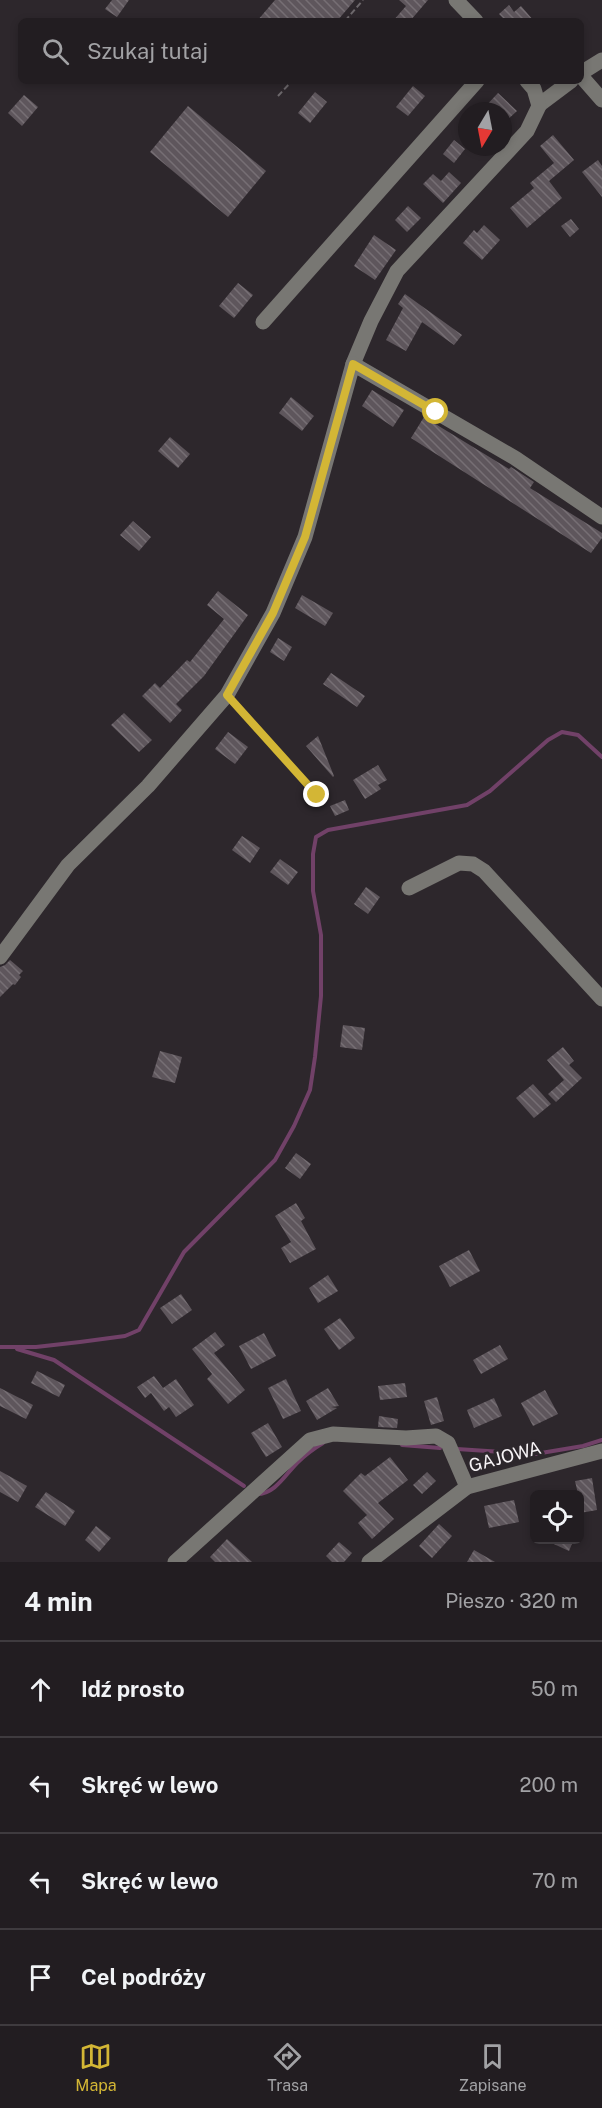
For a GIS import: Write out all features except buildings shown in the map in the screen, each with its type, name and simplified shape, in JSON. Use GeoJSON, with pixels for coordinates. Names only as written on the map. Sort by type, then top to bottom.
{"type":"FeatureCollection","features":[{"type":"Feature","properties":{"kind":"street"},"geometry":{"type":"LineString","coordinates":[[456,0],[473,18]]}},
{"type":"Feature","properties":{"kind":"street"},"geometry":{"type":"LineString","coordinates":[[584,73],[602,60]]}},
{"type":"Feature","properties":{"kind":"street"},"geometry":{"type":"LineString","coordinates":[[584,79],[602,100]]}},
{"type":"Feature","properties":{"kind":"street"},"geometry":{"type":"LineString","coordinates":[[263,322],[474,84]]}},
{"type":"Feature","properties":{"kind":"street"},"geometry":{"type":"LineString","coordinates":[[530,84],[534,89],[539,105]]}},
{"type":"Feature","properties":{"kind":"street"},"geometry":{"type":"LineString","coordinates":[[0,957],[68,865],[148,786],[227,695],[273,613],[305,537],[353,364],[371,321],[397,271],[527,131],[539,105],[567,84]]}},
{"type":"Feature","properties":{"kind":"street"},"geometry":{"type":"LineString","coordinates":[[353,364],[515,458],[602,517]]}},
{"type":"Feature","properties":{"kind":"street"},"geometry":{"type":"LineString","coordinates":[[409,888],[459,863],[473,864],[484,870],[602,999]]}},
{"type":"Feature","properties":{"kind":"street"},"geometry":{"type":"LineString","coordinates":[[175,1562],[310,1440],[333,1434],[406,1438],[436,1436],[448,1443],[467,1486]]}},
{"type":"Feature","properties":{"kind":"street","name":"GAJOWA"},"geometry":{"type":"LineString","coordinates":[[369,1562],[467,1486],[602,1451]]}},
{"type":"Feature","properties":{"kind":"path"},"geometry":{"type":"LineString","coordinates":[[348,18],[363,0]]}},
{"type":"Feature","properties":{"kind":"path"},"geometry":{"type":"LineString","coordinates":[[278,96],[289,84]]}},
{"type":"Feature","properties":{"kind":"path"},"geometry":{"type":"LineString","coordinates":[[227,695],[317,795]]}},
{"type":"Feature","properties":{"kind":"waterway"},"geometry":{"type":"LineString","coordinates":[[0,1347],[36,1347],[80,1342],[125,1336],[139,1330],[184,1252],[275,1160],[310,1090],[315,1057],[321,996],[321,935],[313,891],[313,854],[316,837],[328,830],[467,805],[490,791],[548,740],[562,732],[578,735],[602,757]]}},
{"type":"Feature","properties":{"kind":"waterway"},"geometry":{"type":"LineString","coordinates":[[17,1349],[54,1360],[244,1486]]}},
{"type":"Feature","properties":{"kind":"waterway"},"geometry":{"type":"LineString","coordinates":[[457,1449],[535,1454],[583,1446],[602,1440]]}},
{"type":"Feature","properties":{"kind":"waterway"},"geometry":{"type":"LineString","coordinates":[[257,1494],[269,1491],[300,1460],[323,1443]]}},
{"type":"Feature","properties":{"kind":"waterway"},"geometry":{"type":"LineString","coordinates":[[402,1445],[440,1448]]}},
{"type":"Feature","properties":{"kind":"route"},"geometry":{"type":"LineString","coordinates":[[317,795],[227,695],[273,613],[305,537],[353,364],[436,412]]}}]}
